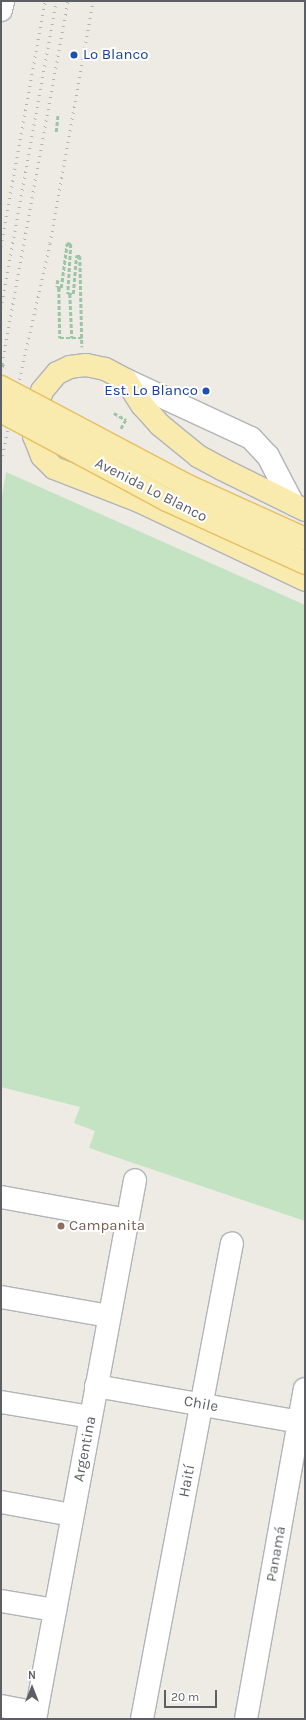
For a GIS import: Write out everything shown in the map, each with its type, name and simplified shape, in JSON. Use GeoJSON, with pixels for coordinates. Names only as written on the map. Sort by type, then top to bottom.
{"type":"FeatureCollection","features":[{"type":"Feature","properties":{"kind":"main road"},"geometry":{"type":"LineString","coordinates":[[299,507],[198,456],[160,425],[142,405],[126,380],[105,369],[86,364],[64,369],[51,379],[42,391],[33,425],[38,447],[48,463],[61,472],[139,501],[305,580]]}},
{"type":"Feature","properties":{"kind":"main road","name":"Avenida Lo Blanco"},"geometry":{"type":"LineString","coordinates":[[1,387],[188,486],[305,539]]}},
{"type":"Feature","properties":{"kind":"main road","name":"Avenida Lo Blanco"},"geometry":{"type":"LineString","coordinates":[[1,411],[161,497],[305,563]]}},
{"type":"Feature","properties":{"kind":"street"},"geometry":{"type":"LineString","coordinates":[[1,10],[3,1]]}},
{"type":"Feature","properties":{"kind":"street"},"geometry":{"type":"LineString","coordinates":[[126,380],[251,438],[268,456],[299,507]]}},
{"type":"Feature","properties":{"kind":"street","name":"Argentina"},"geometry":{"type":"LineString","coordinates":[[35,1716],[134,1180]]}},
{"type":"Feature","properties":{"kind":"street"},"geometry":{"type":"LineString","coordinates":[[1,1197],[127,1220]]}},
{"type":"Feature","properties":{"kind":"street","name":"Haití"},"geometry":{"type":"LineString","coordinates":[[142,1719],[232,1243]]}},
{"type":"Feature","properties":{"kind":"street"},"geometry":{"type":"LineString","coordinates":[[1,1297],[109,1316]]}},
{"type":"Feature","properties":{"kind":"street","name":"Chile"},"geometry":{"type":"LineString","coordinates":[[96,1386],[302,1423]]}},
{"type":"Feature","properties":{"kind":"street","name":"Panamá"},"geometry":{"type":"LineString","coordinates":[[246,1719],[302,1423],[305,1389]]}},
{"type":"Feature","properties":{"kind":"street"},"geometry":{"type":"LineString","coordinates":[[1,1402],[91,1416]]}},
{"type":"Feature","properties":{"kind":"street"},"geometry":{"type":"LineString","coordinates":[[1,1502],[72,1515]]}},
{"type":"Feature","properties":{"kind":"street"},"geometry":{"type":"LineString","coordinates":[[1,1601],[55,1610]]}},
{"type":"Feature","properties":{"kind":"street"},"geometry":{"type":"LineString","coordinates":[[1,1706],[35,1716]]}},
{"type":"Feature","properties":{"kind":"path"},"geometry":{"type":"LineString","coordinates":[[56,132],[58,114]]}},
{"type":"Feature","properties":{"kind":"path"},"geometry":{"type":"LineString","coordinates":[[59,288],[61,288],[67,243],[71,244],[68,294],[70,294],[72,338]]}},
{"type":"Feature","properties":{"kind":"path"},"geometry":{"type":"LineString","coordinates":[[70,294],[73,294],[76,256],[80,256],[82,348]]}},
{"type":"Feature","properties":{"kind":"path"},"geometry":{"type":"LineString","coordinates":[[58,280],[57,287],[59,288],[60,338],[82,338]]}},
{"type":"Feature","properties":{"kind":"green space"},"geometry":{"type":"Polygon","coordinates":[[[6,472],[305,605],[305,1221],[89,1148],[95,1131],[74,1123],[80,1107],[1,1087],[1,503],[6,472]]]}},
{"type":"Feature","properties":{"kind":"railway"},"geometry":{"type":"LineString","coordinates":[[1,246],[45,1]]}},
{"type":"Feature","properties":{"kind":"railway"},"geometry":{"type":"LineString","coordinates":[[1,308],[56,1]]}},
{"type":"Feature","properties":{"kind":"railway"},"geometry":{"type":"LineString","coordinates":[[1,369],[68,1]]}},
{"type":"Feature","properties":{"kind":"railway"},"geometry":{"type":"LineString","coordinates":[[1,461],[50,243],[93,1]]}},
{"type":"Feature","properties":{"kind":"place","name":"Lo Blanco"},"geometry":{"type":"Point","coordinates":[74,55]}},
{"type":"Feature","properties":{"kind":"place","name":"Est. Lo Blanco"},"geometry":{"type":"Point","coordinates":[206,391]}},
{"type":"Feature","properties":{"kind":"place","name":"Campanita"},"geometry":{"type":"Point","coordinates":[61,1226]}}]}
